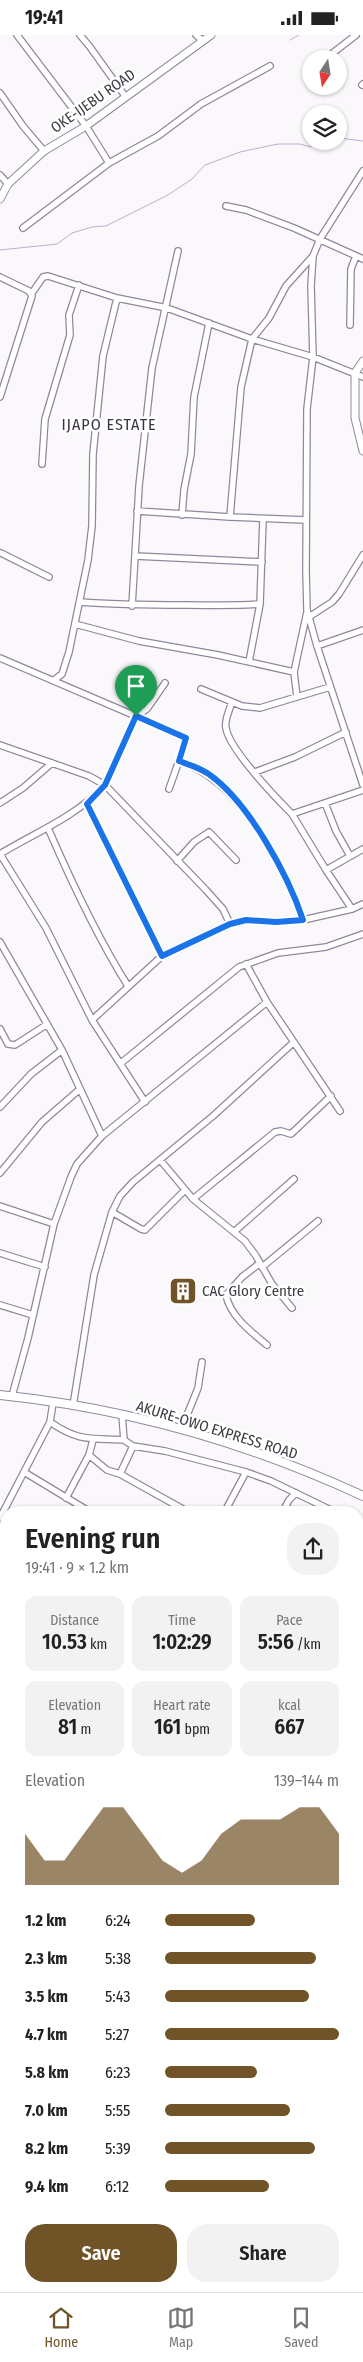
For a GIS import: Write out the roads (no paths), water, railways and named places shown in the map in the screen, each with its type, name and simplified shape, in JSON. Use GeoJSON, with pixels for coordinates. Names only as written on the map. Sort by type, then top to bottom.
{"type":"FeatureCollection","features":[{"type":"Feature","properties":{"kind":"highway","name":"AKURE-OWO EXPRESS ROAD"},"geometry":{"type":"LineString","coordinates":[[0,1395],[122,1415],[181,1430],[272,1459],[363,1496]]}},
{"type":"Feature","properties":{"kind":"main road","name":"OKE-IJEBU ROAD"},"geometry":{"type":"LineString","coordinates":[[0,199],[8,184],[44,151],[86,126],[211,35]]}},
{"type":"Feature","properties":{"kind":"main road"},"geometry":{"type":"LineString","coordinates":[[363,361],[355,373],[355,418],[363,451]]}},
{"type":"Feature","properties":{"kind":"street"},"geometry":{"type":"LineString","coordinates":[[17,35],[86,126],[109,163]]}},
{"type":"Feature","properties":{"kind":"street"},"geometry":{"type":"LineString","coordinates":[[80,35],[125,96]]}},
{"type":"Feature","properties":{"kind":"street"},"geometry":{"type":"LineString","coordinates":[[196,35],[203,41]]}},
{"type":"Feature","properties":{"kind":"street"},"geometry":{"type":"LineString","coordinates":[[337,50],[356,35]]}},
{"type":"Feature","properties":{"kind":"street"},"geometry":{"type":"LineString","coordinates":[[23,228],[109,163],[158,136],[202,104],[270,66]]}},
{"type":"Feature","properties":{"kind":"street"},"geometry":{"type":"LineString","coordinates":[[0,93],[23,126],[44,151]]}},
{"type":"Feature","properties":{"kind":"street"},"geometry":{"type":"LineString","coordinates":[[230,517],[241,387],[252,339],[286,287],[313,256],[320,239],[363,171]]}},
{"type":"Feature","properties":{"kind":"street"},"geometry":{"type":"LineString","coordinates":[[0,175],[8,184]]}},
{"type":"Feature","properties":{"kind":"street"},"geometry":{"type":"LineString","coordinates":[[226,205],[246,210],[320,239],[363,259]]}},
{"type":"Feature","properties":{"kind":"street"},"geometry":{"type":"LineString","coordinates":[[132,606],[137,511],[152,368],[178,251]]}},
{"type":"Feature","properties":{"kind":"street"},"geometry":{"type":"LineString","coordinates":[[313,256],[311,287],[313,357],[307,409],[306,520],[308,614],[316,646],[363,785]]}},
{"type":"Feature","properties":{"kind":"street"},"geometry":{"type":"LineString","coordinates":[[350,325],[351,269],[356,256]]}},
{"type":"Feature","properties":{"kind":"street"},"geometry":{"type":"LineString","coordinates":[[0,397],[32,293],[46,276],[117,298],[166,308],[252,339],[313,357],[363,377]]}},
{"type":"Feature","properties":{"kind":"street"},"geometry":{"type":"LineString","coordinates":[[0,277],[32,293]]}},
{"type":"Feature","properties":{"kind":"street"},"geometry":{"type":"LineString","coordinates":[[42,464],[46,419],[70,335],[69,315],[79,285]]}},
{"type":"Feature","properties":{"kind":"street"},"geometry":{"type":"LineString","coordinates":[[54,680],[59,677],[63,670],[81,602],[91,534],[93,455],[103,356],[117,298]]}},
{"type":"Feature","properties":{"kind":"street"},"geometry":{"type":"LineString","coordinates":[[182,515],[184,490],[191,454],[194,397],[209,323]]}},
{"type":"Feature","properties":{"kind":"street"},"geometry":{"type":"LineString","coordinates":[[137,511],[182,515],[306,520]]}},
{"type":"Feature","properties":{"kind":"street"},"geometry":{"type":"LineString","coordinates":[[249,662],[260,604],[263,519]]}},
{"type":"Feature","properties":{"kind":"street"},"geometry":{"type":"LineString","coordinates":[[0,554],[49,577]]}},
{"type":"Feature","properties":{"kind":"street"},"geometry":{"type":"LineString","coordinates":[[297,697],[294,672],[308,614],[332,602],[363,555]]}},
{"type":"Feature","properties":{"kind":"street"},"geometry":{"type":"LineString","coordinates":[[135,556],[262,562]]}},
{"type":"Feature","properties":{"kind":"street"},"geometry":{"type":"LineString","coordinates":[[81,602],[132,606],[232,607],[260,604]]}},
{"type":"Feature","properties":{"kind":"street"},"geometry":{"type":"LineString","coordinates":[[75,624],[139,641],[294,672]]}},
{"type":"Feature","properties":{"kind":"street"},"geometry":{"type":"LineString","coordinates":[[316,646],[363,630]]}},
{"type":"Feature","properties":{"kind":"street"},"geometry":{"type":"LineString","coordinates":[[0,658],[186,738],[169,789]]}},
{"type":"Feature","properties":{"kind":"street"},"geometry":{"type":"LineString","coordinates":[[145,1102],[92,1020],[46,928],[0,854],[87,804],[105,785],[136,716],[147,709],[165,683]]}},
{"type":"Feature","properties":{"kind":"street"},"geometry":{"type":"LineString","coordinates":[[200,689],[242,706],[260,708],[330,687]]}},
{"type":"Feature","properties":{"kind":"street"},"geometry":{"type":"LineString","coordinates":[[232,702],[226,729],[243,758],[292,814],[352,909]]}},
{"type":"Feature","properties":{"kind":"street"},"geometry":{"type":"LineString","coordinates":[[255,772],[295,757],[346,732]]}},
{"type":"Feature","properties":{"kind":"street"},"geometry":{"type":"LineString","coordinates":[[2,747],[90,775],[105,785],[216,901],[230,924]]}},
{"type":"Feature","properties":{"kind":"street"},"geometry":{"type":"LineString","coordinates":[[179,761],[192,765],[211,776],[236,801],[278,862],[303,920]]}},
{"type":"Feature","properties":{"kind":"street"},"geometry":{"type":"LineString","coordinates":[[0,803],[23,788],[52,763]]}},
{"type":"Feature","properties":{"kind":"street"},"geometry":{"type":"LineString","coordinates":[[292,814],[363,790]]}},
{"type":"Feature","properties":{"kind":"street"},"geometry":{"type":"LineString","coordinates":[[325,803],[336,831],[350,856]]}},
{"type":"Feature","properties":{"kind":"street"},"geometry":{"type":"LineString","coordinates":[[87,804],[162,956]]}},
{"type":"Feature","properties":{"kind":"street"},"geometry":{"type":"LineString","coordinates":[[48,828],[116,967],[128,986]]}},
{"type":"Feature","properties":{"kind":"street"},"geometry":{"type":"LineString","coordinates":[[177,861],[194,842],[209,832],[236,860]]}},
{"type":"Feature","properties":{"kind":"street"},"geometry":{"type":"LineString","coordinates":[[326,870],[363,849]]}},
{"type":"Feature","properties":{"kind":"street"},"geometry":{"type":"LineString","coordinates":[[92,1020],[162,956],[230,924],[246,920],[276,922],[303,920],[352,909],[363,904]]}},
{"type":"Feature","properties":{"kind":"street"},"geometry":{"type":"LineString","coordinates":[[121,1063],[182,1012],[246,963],[278,953],[342,943],[363,934]]}},
{"type":"Feature","properties":{"kind":"street"},"geometry":{"type":"LineString","coordinates":[[0,942],[62,1050],[102,1136]]}},
{"type":"Feature","properties":{"kind":"street"},"geometry":{"type":"LineString","coordinates":[[246,963],[249,973],[267,1002],[340,1111]]}},
{"type":"Feature","properties":{"kind":"street"},"geometry":{"type":"LineString","coordinates":[[12,1397],[54,1224],[77,1164],[102,1136],[267,1002]]}},
{"type":"Feature","properties":{"kind":"street"},"geometry":{"type":"LineString","coordinates":[[1,1034],[8,1043],[15,1045],[46,1025]]}},
{"type":"Feature","properties":{"kind":"street"},"geometry":{"type":"LineString","coordinates":[[73,1406],[94,1275],[112,1212],[125,1189],[161,1161],[294,1042]]}},
{"type":"Feature","properties":{"kind":"street"},"geometry":{"type":"LineString","coordinates":[[0,1107],[31,1074],[62,1050]]}},
{"type":"Feature","properties":{"kind":"street"},"geometry":{"type":"LineString","coordinates":[[0,1173],[42,1122],[80,1089]]}},
{"type":"Feature","properties":{"kind":"street"},"geometry":{"type":"LineString","coordinates":[[193,1199],[275,1132],[281,1131],[290,1134],[331,1096]]}},
{"type":"Feature","properties":{"kind":"street"},"geometry":{"type":"LineString","coordinates":[[161,1161],[184,1191],[226,1227],[235,1231],[251,1248],[272,1284],[292,1308]]}},
{"type":"Feature","properties":{"kind":"street"},"geometry":{"type":"LineString","coordinates":[[235,1231],[294,1179]]}},
{"type":"Feature","properties":{"kind":"street"},"geometry":{"type":"LineString","coordinates":[[112,1212],[140,1229],[145,1230],[184,1191]]}},
{"type":"Feature","properties":{"kind":"street"},"geometry":{"type":"LineString","coordinates":[[0,1206],[54,1224]]}},
{"type":"Feature","properties":{"kind":"street"},"geometry":{"type":"LineString","coordinates":[[267,1345],[237,1317],[226,1295],[242,1277],[261,1265],[318,1221]]}},
{"type":"Feature","properties":{"kind":"street"},"geometry":{"type":"LineString","coordinates":[[0,1253],[45,1267]]}},
{"type":"Feature","properties":{"kind":"street"},"geometry":{"type":"LineString","coordinates":[[0,1305],[33,1315]]}},
{"type":"Feature","properties":{"kind":"street"},"geometry":{"type":"LineString","coordinates":[[181,1430],[198,1388],[202,1362]]}},
{"type":"Feature","properties":{"kind":"street"},"geometry":{"type":"LineString","coordinates":[[8,1506],[50,1422],[53,1403]]}},
{"type":"Feature","properties":{"kind":"street"},"geometry":{"type":"LineString","coordinates":[[122,1415],[124,1440]]}},
{"type":"Feature","properties":{"kind":"street"},"geometry":{"type":"LineString","coordinates":[[50,1422],[74,1435],[93,1440],[124,1440],[133,1446],[166,1451],[246,1472],[323,1506]]}},
{"type":"Feature","properties":{"kind":"street"},"geometry":{"type":"LineString","coordinates":[[66,1498],[89,1455],[93,1440]]}},
{"type":"Feature","properties":{"kind":"street"},"geometry":{"type":"LineString","coordinates":[[120,1474],[133,1446]]}},
{"type":"Feature","properties":{"kind":"street"},"geometry":{"type":"LineString","coordinates":[[89,1455],[107,1470],[120,1474],[177,1506]]}},
{"type":"Feature","properties":{"kind":"street"},"geometry":{"type":"LineString","coordinates":[[228,1506],[246,1472]]}},
{"type":"Feature","properties":{"kind":"street"},"geometry":{"type":"LineString","coordinates":[[24,1473],[80,1506]]}},
{"type":"Feature","properties":{"kind":"street"},"geometry":{"type":"LineString","coordinates":[[286,1506],[296,1493]]}},
{"type":"Feature","properties":{"kind":"waterway"},"geometry":{"type":"LineString","coordinates":[[290,40],[299,35]]}},
{"type":"Feature","properties":{"kind":"waterway"},"geometry":{"type":"LineString","coordinates":[[347,139],[363,141]]}},
{"type":"Feature","properties":{"kind":"waterway"},"geometry":{"type":"LineString","coordinates":[[0,250],[57,244],[72,233],[92,227],[106,226],[168,195],[192,179],[205,165],[240,152],[278,144],[302,145]]}},
{"type":"Feature","properties":{"kind":"place","name":"CAC Glory Centre"},"geometry":{"type":"Point","coordinates":[183,1291]}},
{"type":"Feature","properties":{"kind":"district","name":"IJAPO ESTATE"},"geometry":{"type":"Point","coordinates":[109,424]}}]}
